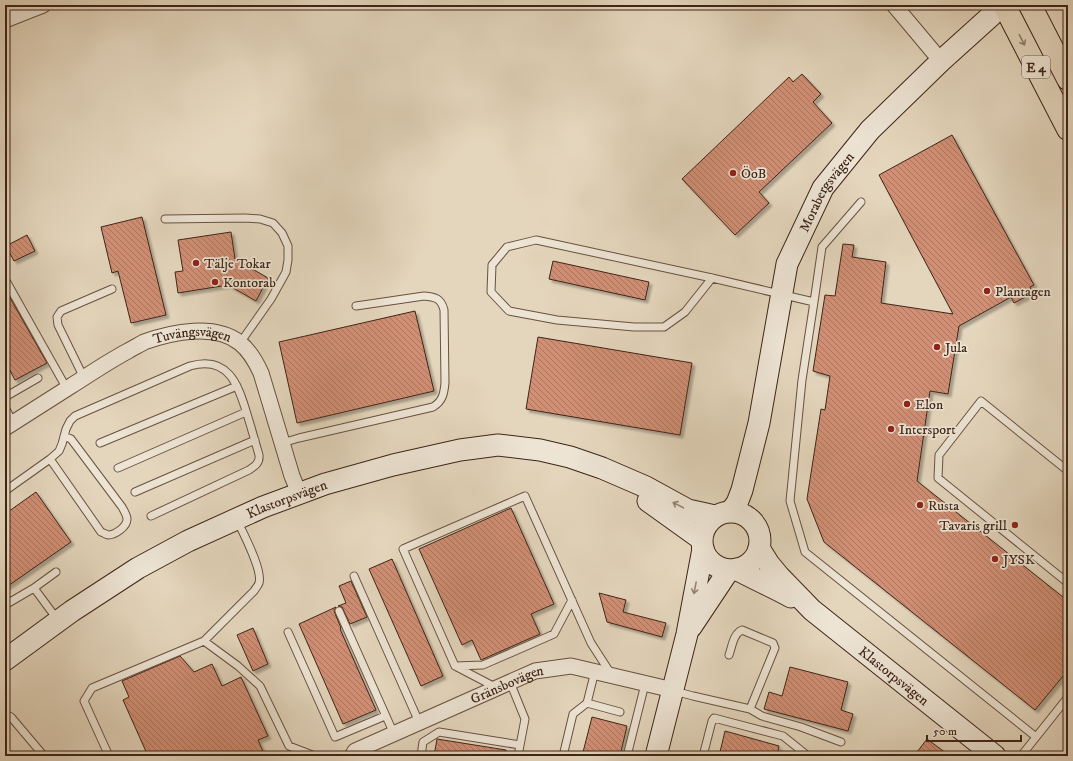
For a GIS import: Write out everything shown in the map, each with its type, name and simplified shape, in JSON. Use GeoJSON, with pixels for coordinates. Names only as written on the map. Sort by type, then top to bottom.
{"type":"FeatureCollection","features":[{"type":"Feature","properties":{"kind":"highway","name":"E 4"},"geometry":{"type":"LineString","coordinates":[[1030,5],[1068,79]]}},
{"type":"Feature","properties":{"kind":"highway","name":"E 4"},"geometry":{"type":"LineString","coordinates":[[998,10],[1068,130]]}},
{"type":"Feature","properties":{"kind":"street"},"geometry":{"type":"LineString","coordinates":[[5,20],[43,5]]}},
{"type":"Feature","properties":{"kind":"street"},"geometry":{"type":"LineString","coordinates":[[894,5],[941,61]]}},
{"type":"Feature","properties":{"kind":"street","name":"Morabergsvägen"},"geometry":{"type":"LineString","coordinates":[[723,514],[737,503],[742,490],[759,424],[787,264],[823,188],[870,130],[941,61],[998,10]]}},
{"type":"Feature","properties":{"kind":"street","name":"Tuvängsvägen"},"geometry":{"type":"LineString","coordinates":[[9,426],[119,356],[143,343],[168,335],[202,331],[216,332],[228,336],[240,343],[249,352],[256,363],[261,373],[292,476],[299,493]]}},
{"type":"Feature","properties":{"kind":"street","name":"Morabergsvägen"},"geometry":{"type":"LineString","coordinates":[[756,526],[753,493],[759,424]]}},
{"type":"Feature","properties":{"kind":"street","name":"Klastorpsvägen"},"geometry":{"type":"LineString","coordinates":[[5,660],[72,611],[138,568],[188,541],[263,507],[325,484],[393,465],[460,450],[498,445],[540,450],[570,456],[646,487],[688,510],[723,514]]}},
{"type":"Feature","properties":{"kind":"street","name":"Klastorpsvägen"},"geometry":{"type":"LineString","coordinates":[[602,468],[702,544]]}},
{"type":"Feature","properties":{"kind":"street"},"geometry":{"type":"LineString","coordinates":[[656,756],[687,634],[703,530],[709,521],[723,514],[744,515],[756,526],[759,537],[759,548],[751,562],[744,566],[732,569],[721,568],[714,565],[707,558],[702,544]]}},
{"type":"Feature","properties":{"kind":"street","name":"Klastorpsvägen"},"geometry":{"type":"LineString","coordinates":[[759,548],[778,576],[812,610],[995,756]]}},
{"type":"Feature","properties":{"kind":"street"},"geometry":{"type":"LineString","coordinates":[[687,634],[732,569]]}},
{"type":"Feature","properties":{"kind":"street","name":"Klastorpsvägen"},"geometry":{"type":"LineString","coordinates":[[732,569],[778,589],[812,610]]}},
{"type":"Feature","properties":{"kind":"street","name":"Gränsbovägen"},"geometry":{"type":"LineString","coordinates":[[352,756],[355,751],[535,671],[571,666],[673,690]]}},
{"type":"Feature","properties":{"kind":"lane"},"geometry":{"type":"LineString","coordinates":[[861,202],[822,247],[802,380],[790,501],[805,552],[1036,737]]}},
{"type":"Feature","properties":{"kind":"lane"},"geometry":{"type":"LineString","coordinates":[[165,219],[260,219],[273,223],[282,233],[288,246],[286,272],[271,298],[240,343]]}},
{"type":"Feature","properties":{"kind":"lane"},"geometry":{"type":"LineString","coordinates":[[712,278],[685,312],[664,327],[634,328],[557,320],[509,311],[491,292],[492,265],[507,247],[536,240],[712,278],[814,302]]}},
{"type":"Feature","properties":{"kind":"lane"},"geometry":{"type":"LineString","coordinates":[[5,279],[67,389]]}},
{"type":"Feature","properties":{"kind":"lane"},"geometry":{"type":"LineString","coordinates":[[84,378],[58,325],[57,317],[61,311],[112,289]]}},
{"type":"Feature","properties":{"kind":"lane"},"geometry":{"type":"LineString","coordinates":[[282,443],[433,407],[442,399],[445,383],[444,310],[440,301],[436,298],[424,296],[356,306]]}},
{"type":"Feature","properties":{"kind":"lane"},"geometry":{"type":"LineString","coordinates":[[5,491],[59,451],[66,429],[70,421],[75,416],[190,366],[199,363],[215,364],[230,375],[240,391],[259,455],[257,465],[151,516]]}},
{"type":"Feature","properties":{"kind":"lane"},"geometry":{"type":"LineString","coordinates":[[5,397],[38,378]]}},
{"type":"Feature","properties":{"kind":"lane"},"geometry":{"type":"LineString","coordinates":[[100,443],[237,386]]}},
{"type":"Feature","properties":{"kind":"lane"},"geometry":{"type":"LineString","coordinates":[[1068,471],[981,401],[939,455],[938,478],[1068,583]]}},
{"type":"Feature","properties":{"kind":"lane"},"geometry":{"type":"LineString","coordinates":[[5,407],[9,426]]}},
{"type":"Feature","properties":{"kind":"lane"},"geometry":{"type":"LineString","coordinates":[[118,468],[246,412]]}},
{"type":"Feature","properties":{"kind":"lane"},"geometry":{"type":"LineString","coordinates":[[50,459],[101,532],[106,534],[115,533],[125,526],[127,520],[122,507],[71,439],[64,436]]}},
{"type":"Feature","properties":{"kind":"lane"},"geometry":{"type":"LineString","coordinates":[[135,492],[255,440]]}},
{"type":"Feature","properties":{"kind":"lane"},"geometry":{"type":"LineString","coordinates":[[518,756],[524,719],[504,685],[455,666],[403,549],[525,496],[591,644],[612,676]]}},
{"type":"Feature","properties":{"kind":"lane"},"geometry":{"type":"LineString","coordinates":[[109,756],[84,701],[92,688],[204,641],[254,591],[259,583],[260,574],[258,566],[237,519]]}},
{"type":"Feature","properties":{"kind":"lane"},"geometry":{"type":"LineString","coordinates":[[5,605],[34,588],[56,572]]}},
{"type":"Feature","properties":{"kind":"lane"},"geometry":{"type":"LineString","coordinates":[[354,576],[419,722]]}},
{"type":"Feature","properties":{"kind":"lane"},"geometry":{"type":"LineString","coordinates":[[34,588],[58,621]]}},
{"type":"Feature","properties":{"kind":"lane"},"geometry":{"type":"LineString","coordinates":[[455,666],[484,665],[554,634],[572,600]]}},
{"type":"Feature","properties":{"kind":"lane"},"geometry":{"type":"LineString","coordinates":[[339,611],[394,734]]}},
{"type":"Feature","properties":{"kind":"lane"},"geometry":{"type":"LineString","coordinates":[[729,655],[736,634],[738,631],[742,630],[773,643],[775,648],[750,709]]}},
{"type":"Feature","properties":{"kind":"lane"},"geometry":{"type":"LineString","coordinates":[[288,632],[335,737],[386,716]]}},
{"type":"Feature","properties":{"kind":"lane"},"geometry":{"type":"LineString","coordinates":[[204,641],[238,666],[260,686],[289,746],[316,756]]}},
{"type":"Feature","properties":{"kind":"lane"},"geometry":{"type":"LineString","coordinates":[[563,756],[573,714],[587,703],[595,671]]}},
{"type":"Feature","properties":{"kind":"lane"},"geometry":{"type":"LineString","coordinates":[[627,756],[645,684]]}},
{"type":"Feature","properties":{"kind":"lane"},"geometry":{"type":"LineString","coordinates":[[673,690],[750,709],[762,716],[801,727],[841,742]]}},
{"type":"Feature","properties":{"kind":"lane"},"geometry":{"type":"LineString","coordinates":[[1021,756],[1068,697]]}},
{"type":"Feature","properties":{"kind":"lane"},"geometry":{"type":"LineString","coordinates":[[587,703],[620,712]]}},
{"type":"Feature","properties":{"kind":"lane"},"geometry":{"type":"LineString","coordinates":[[5,715],[11,717],[44,756]]}},
{"type":"Feature","properties":{"kind":"lane"},"geometry":{"type":"LineString","coordinates":[[703,756],[714,718],[783,736],[808,756]]}},
{"type":"Feature","properties":{"kind":"lane"},"geometry":{"type":"LineString","coordinates":[[421,756],[423,742],[439,732],[520,745]]}},
{"type":"Feature","properties":{"kind":"building"},"geometry":{"type":"Polygon","coordinates":[[[802,74],[821,94],[813,102],[832,123],[759,192],[769,203],[735,235],[682,179],[789,77],[793,82],[802,74]]]}},
{"type":"Feature","properties":{"kind":"building"},"geometry":{"type":"Polygon","coordinates":[[[952,135],[1034,285],[1030,287],[1033,293],[1014,303],[1011,297],[959,326],[948,394],[930,391],[917,481],[1068,601],[1068,670],[1035,710],[824,542],[807,499],[821,409],[825,410],[830,376],[813,371],[825,295],[835,296],[843,244],[854,245],[852,257],[886,262],[881,303],[953,314],[879,175],[952,135]]]}},
{"type":"Feature","properties":{"kind":"building"},"geometry":{"type":"Polygon","coordinates":[[[142,217],[166,315],[131,323],[118,271],[112,273],[101,227],[142,217]]]}},
{"type":"Feature","properties":{"kind":"building"},"geometry":{"type":"Polygon","coordinates":[[[231,232],[235,259],[268,278],[256,301],[228,285],[178,293],[175,272],[183,271],[178,240],[231,232]]]}},
{"type":"Feature","properties":{"kind":"building"},"geometry":{"type":"Polygon","coordinates":[[[27,235],[35,251],[14,261],[6,246],[27,235]]]}},
{"type":"Feature","properties":{"kind":"building"},"geometry":{"type":"Polygon","coordinates":[[[553,261],[649,282],[645,300],[549,279],[553,261]]]}},
{"type":"Feature","properties":{"kind":"building"},"geometry":{"type":"Polygon","coordinates":[[[5,289],[47,363],[15,380],[5,361],[5,289]]]}},
{"type":"Feature","properties":{"kind":"building"},"geometry":{"type":"Polygon","coordinates":[[[415,311],[434,391],[297,423],[279,342],[415,311]]]}},
{"type":"Feature","properties":{"kind":"building"},"geometry":{"type":"Polygon","coordinates":[[[538,337],[692,363],[680,435],[526,409],[538,337]]]}},
{"type":"Feature","properties":{"kind":"building"},"geometry":{"type":"Polygon","coordinates":[[[36,492],[71,542],[5,588],[5,514],[36,492]]]}},
{"type":"Feature","properties":{"kind":"building"},"geometry":{"type":"Polygon","coordinates":[[[511,508],[554,604],[531,614],[540,634],[481,660],[472,640],[462,645],[419,549],[511,508]]]}},
{"type":"Feature","properties":{"kind":"building"},"geometry":{"type":"Polygon","coordinates":[[[392,559],[443,676],[421,686],[369,569],[392,559]]]}},
{"type":"Feature","properties":{"kind":"building"},"geometry":{"type":"Polygon","coordinates":[[[351,581],[367,617],[350,624],[342,607],[338,606],[346,603],[339,586],[351,581]]]}},
{"type":"Feature","properties":{"kind":"building"},"geometry":{"type":"Polygon","coordinates":[[[599,593],[626,600],[623,612],[666,623],[662,637],[607,622],[599,593]]]}},
{"type":"Feature","properties":{"kind":"building"},"geometry":{"type":"Polygon","coordinates":[[[336,607],[334,611],[341,628],[340,629],[376,710],[343,724],[299,624],[336,607]]]}},
{"type":"Feature","properties":{"kind":"building"},"geometry":{"type":"Polygon","coordinates":[[[253,628],[268,664],[253,671],[237,635],[253,628]]]}},
{"type":"Feature","properties":{"kind":"building"},"geometry":{"type":"Polygon","coordinates":[[[180,656],[194,672],[212,664],[222,686],[241,677],[268,736],[258,740],[265,756],[148,756],[123,700],[129,697],[122,681],[180,656]]]}},
{"type":"Feature","properties":{"kind":"building"},"geometry":{"type":"Polygon","coordinates":[[[790,667],[848,682],[841,710],[853,714],[848,731],[764,709],[769,692],[782,696],[790,667]]]}},
{"type":"Feature","properties":{"kind":"building"},"geometry":{"type":"Polygon","coordinates":[[[592,717],[627,726],[620,756],[582,756],[592,717]]]}},
{"type":"Feature","properties":{"kind":"building"},"geometry":{"type":"Polygon","coordinates":[[[725,731],[779,746],[777,756],[719,756],[725,731]]]}},
{"type":"Feature","properties":{"kind":"building"},"geometry":{"type":"Polygon","coordinates":[[[437,739],[506,750],[506,756],[434,756],[437,739]]]}},
{"type":"Feature","properties":{"kind":"building"},"geometry":{"type":"Polygon","coordinates":[[[927,739],[950,756],[914,756],[927,739]]]}},
{"type":"Feature","properties":{"kind":"place","name":"ÖoB"},"geometry":{"type":"Point","coordinates":[733,173]}},
{"type":"Feature","properties":{"kind":"place","name":"Tälje Tokar"},"geometry":{"type":"Point","coordinates":[196,263]}},
{"type":"Feature","properties":{"kind":"place","name":"Kontorab"},"geometry":{"type":"Point","coordinates":[215,282]}},
{"type":"Feature","properties":{"kind":"place","name":"Plantagen"},"geometry":{"type":"Point","coordinates":[987,291]}},
{"type":"Feature","properties":{"kind":"place","name":"Jula"},"geometry":{"type":"Point","coordinates":[937,347]}},
{"type":"Feature","properties":{"kind":"place","name":"Elon"},"geometry":{"type":"Point","coordinates":[907,404]}},
{"type":"Feature","properties":{"kind":"place","name":"Intersport"},"geometry":{"type":"Point","coordinates":[891,429]}},
{"type":"Feature","properties":{"kind":"place","name":"Rusta"},"geometry":{"type":"Point","coordinates":[920,505]}},
{"type":"Feature","properties":{"kind":"place","name":"Tavaris grill"},"geometry":{"type":"Point","coordinates":[1015,525]}},
{"type":"Feature","properties":{"kind":"place","name":"JYSK"},"geometry":{"type":"Point","coordinates":[995,559]}}]}
